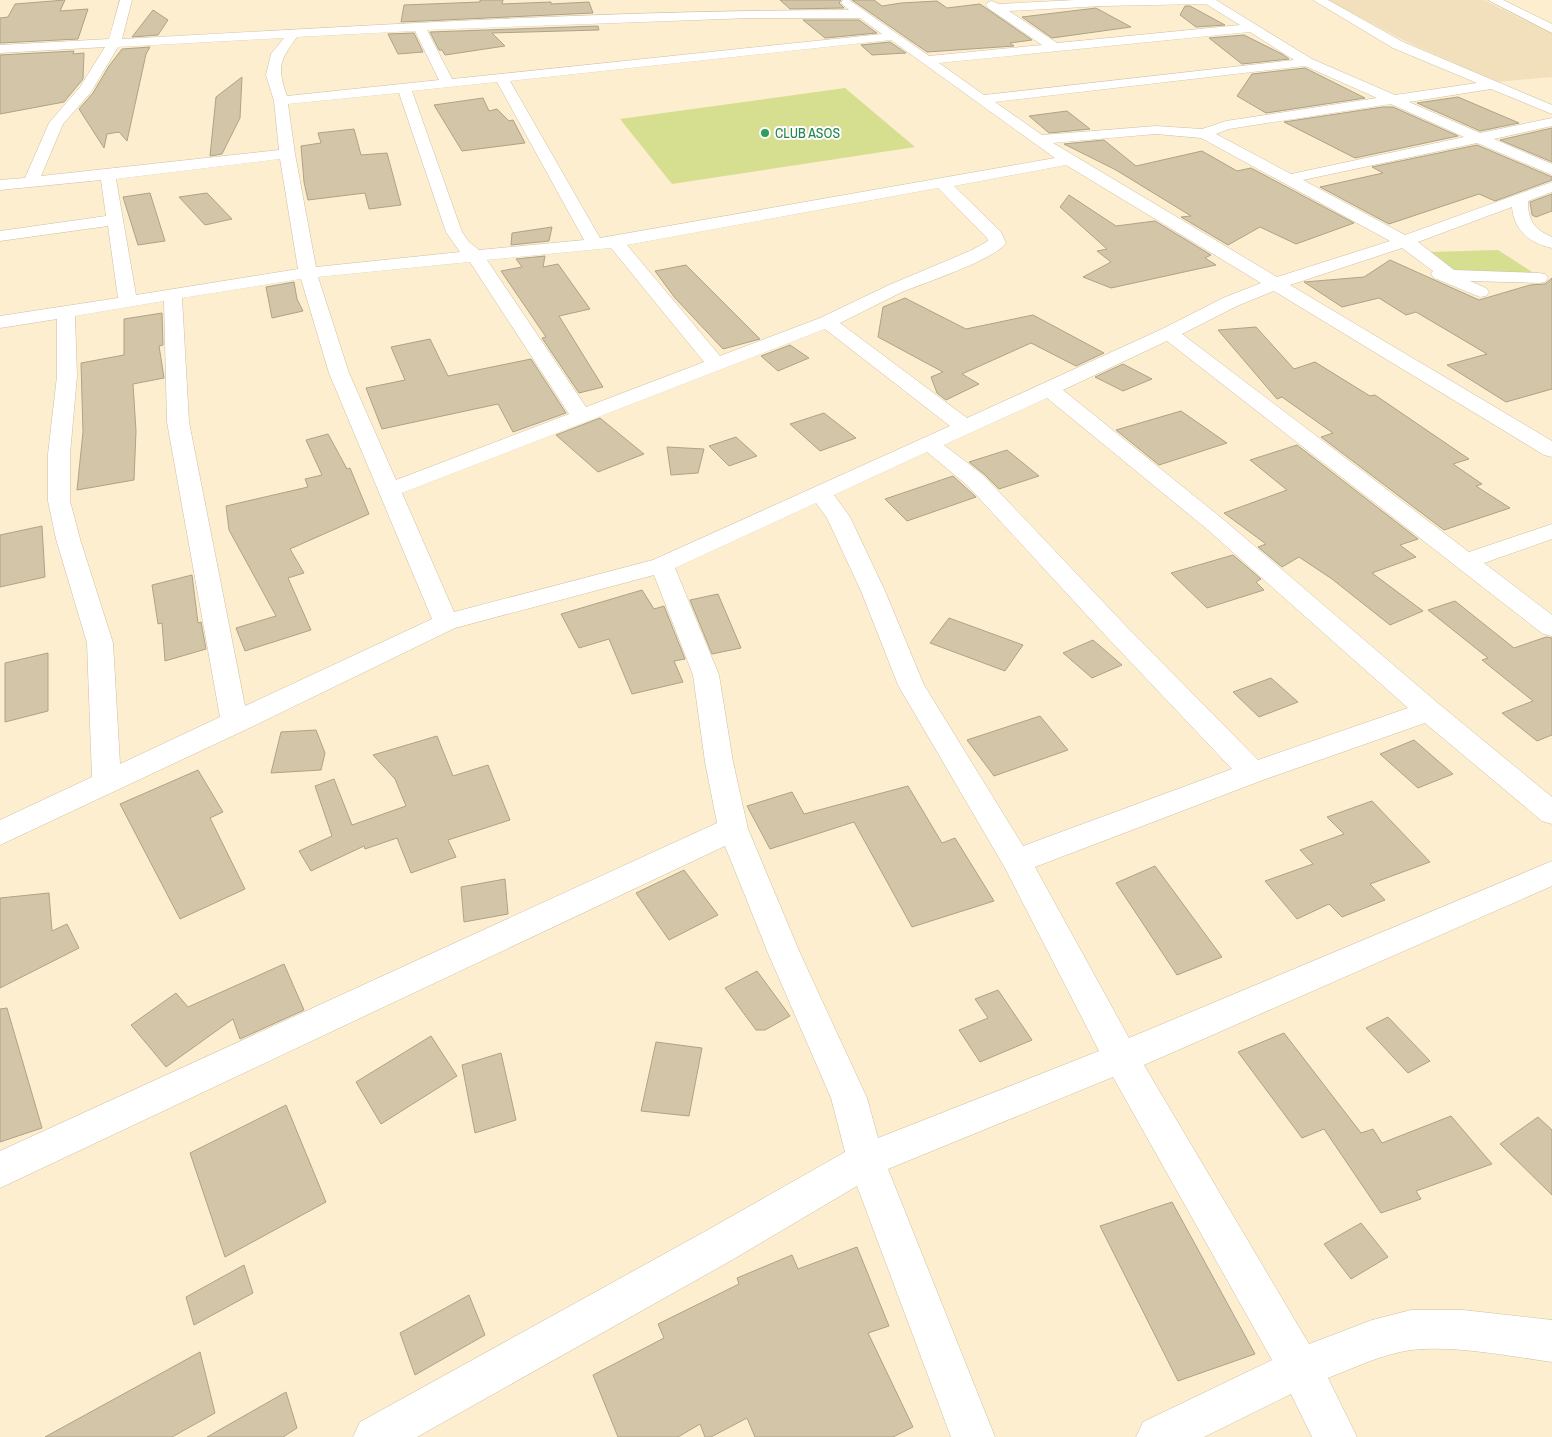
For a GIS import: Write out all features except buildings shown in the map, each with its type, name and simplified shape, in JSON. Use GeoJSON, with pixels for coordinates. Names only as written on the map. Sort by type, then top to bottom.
{"type":"FeatureCollection","features":[{"type":"Feature","properties":{"kind":"street"},"geometry":{"type":"LineString","coordinates":[[31,182],[56,123],[86,89],[114,43],[126,0]]}},
{"type":"Feature","properties":{"kind":"street"},"geometry":{"type":"LineString","coordinates":[[735,0],[752,14]]}},
{"type":"Feature","properties":{"kind":"street"},"geometry":{"type":"LineString","coordinates":[[844,0],[861,14],[1069,160],[1552,450]]}},
{"type":"Feature","properties":{"kind":"street"},"geometry":{"type":"LineString","coordinates":[[985,0],[1055,48]]}},
{"type":"Feature","properties":{"kind":"street"},"geometry":{"type":"LineString","coordinates":[[996,8],[1102,1],[1208,0],[1250,28],[1308,62],[1552,170]]}},
{"type":"Feature","properties":{"kind":"street"},"geometry":{"type":"LineString","coordinates":[[1320,0],[1398,45],[1552,110]]}},
{"type":"Feature","properties":{"kind":"street"},"geometry":{"type":"LineString","coordinates":[[1494,0],[1552,29]]}},
{"type":"Feature","properties":{"kind":"street"},"geometry":{"type":"LineString","coordinates":[[634,6],[646,19]]}},
{"type":"Feature","properties":{"kind":"street"},"geometry":{"type":"LineString","coordinates":[[0,50],[419,27],[752,14],[861,14]]}},
{"type":"Feature","properties":{"kind":"street"},"geometry":{"type":"LineString","coordinates":[[419,27],[448,83]]}},
{"type":"Feature","properties":{"kind":"street"},"geometry":{"type":"LineString","coordinates":[[926,60],[1250,28]]}},
{"type":"Feature","properties":{"kind":"street"},"geometry":{"type":"LineString","coordinates":[[294,33],[278,54],[273,75],[281,101],[287,154],[308,273],[339,373],[446,622]]}},
{"type":"Feature","properties":{"kind":"street"},"geometry":{"type":"LineString","coordinates":[[281,101],[894,36]]}},
{"type":"Feature","properties":{"kind":"street"},"geometry":{"type":"LineString","coordinates":[[982,99],[1308,62]]}},
{"type":"Feature","properties":{"kind":"street"},"geometry":{"type":"LineString","coordinates":[[502,78],[595,244]]}},
{"type":"Feature","properties":{"kind":"street"},"geometry":{"type":"LineString","coordinates":[[1204,134],[1226,125],[1240,122],[1492,85]]}},
{"type":"Feature","properties":{"kind":"street"},"geometry":{"type":"LineString","coordinates":[[404,88],[454,232],[462,245],[475,256],[582,417]]}},
{"type":"Feature","properties":{"kind":"street"},"geometry":{"type":"LineString","coordinates":[[1288,179],[1552,122]]}},
{"type":"Feature","properties":{"kind":"street"},"geometry":{"type":"LineString","coordinates":[[1040,140],[1156,130],[1204,134],[1418,250],[1453,277],[1480,292]]}},
{"type":"Feature","properties":{"kind":"street"},"geometry":{"type":"LineString","coordinates":[[0,185],[108,175],[287,154]]}},
{"type":"Feature","properties":{"kind":"street"},"geometry":{"type":"LineString","coordinates":[[0,322],[308,273],[615,242],[1069,160]]}},
{"type":"Feature","properties":{"kind":"street"},"geometry":{"type":"LineString","coordinates":[[108,175],[128,302]]}},
{"type":"Feature","properties":{"kind":"street"},"geometry":{"type":"LineString","coordinates":[[390,490],[827,322],[895,288],[978,254],[997,243],[996,236],[943,184]]}},
{"type":"Feature","properties":{"kind":"street"},"geometry":{"type":"LineString","coordinates":[[0,833],[446,622],[662,565],[1049,390],[1230,302],[1274,284],[1403,242],[1552,187]]}},
{"type":"Feature","properties":{"kind":"street"},"geometry":{"type":"LineString","coordinates":[[1520,199],[1520,218],[1527,230],[1552,243]]}},
{"type":"Feature","properties":{"kind":"street"},"geometry":{"type":"LineString","coordinates":[[0,236],[115,220]]}},
{"type":"Feature","properties":{"kind":"street"},"geometry":{"type":"LineString","coordinates":[[615,242],[716,364]]}},
{"type":"Feature","properties":{"kind":"street"},"geometry":{"type":"LineString","coordinates":[[1372,252],[1453,277],[1539,278]]}},
{"type":"Feature","properties":{"kind":"street"},"geometry":{"type":"LineString","coordinates":[[173,295],[178,422],[235,723]]}},
{"type":"Feature","properties":{"kind":"street"},"geometry":{"type":"LineString","coordinates":[[66,312],[67,376],[59,454],[59,501],[68,540],[100,643],[107,783]]}},
{"type":"Feature","properties":{"kind":"street"},"geometry":{"type":"LineString","coordinates":[[827,322],[965,427]]}},
{"type":"Feature","properties":{"kind":"street"},"geometry":{"type":"LineString","coordinates":[[1169,333],[1552,628]]}},
{"type":"Feature","properties":{"kind":"street"},"geometry":{"type":"LineString","coordinates":[[1049,390],[1216,525],[1429,710],[1552,813]]}},
{"type":"Feature","properties":{"kind":"street"},"geometry":{"type":"LineString","coordinates":[[930,444],[975,480],[1115,630],[1253,773]]}},
{"type":"Feature","properties":{"kind":"street"},"geometry":{"type":"LineString","coordinates":[[821,494],[842,526],[873,591],[911,685],[1016,861],[1121,1058],[1300,1368],[1334,1437]]}},
{"type":"Feature","properties":{"kind":"street"},"geometry":{"type":"LineString","coordinates":[[1467,561],[1552,531]]}},
{"type":"Feature","properties":{"kind":"street"},"geometry":{"type":"LineString","coordinates":[[662,565],[706,675],[719,762],[733,829],[784,953],[849,1098],[866,1160],[972,1437]]}},
{"type":"Feature","properties":{"kind":"street"},"geometry":{"type":"LineString","coordinates":[[1016,861],[1429,710]]}},
{"type":"Feature","properties":{"kind":"street"},"geometry":{"type":"LineString","coordinates":[[0,1170],[733,829]]}},
{"type":"Feature","properties":{"kind":"street"},"geometry":{"type":"LineString","coordinates":[[376,1437],[718,1246],[866,1160],[1121,1058],[1552,873]]}},
{"type":"Feature","properties":{"kind":"street"},"geometry":{"type":"LineString","coordinates":[[1158,1437],[1300,1368],[1372,1340],[1411,1330],[1463,1330],[1552,1341]]}},
{"type":"Feature","properties":{"kind":"shaded area"},"geometry":{"type":"Polygon","coordinates":[[[1327,0],[1484,0],[1552,34],[1552,77],[1497,82],[1407,42],[1327,0]]]}},
{"type":"Feature","properties":{"kind":"green space","name":"CLUB ASOS"},"geometry":{"type":"Polygon","coordinates":[[[845,88],[915,147],[672,184],[620,119],[845,88]]]}},
{"type":"Feature","properties":{"kind":"green space"},"geometry":{"type":"Polygon","coordinates":[[[1498,250],[1546,281],[1455,277],[1430,252],[1498,250]]]}},
{"type":"Feature","properties":{"kind":"place","name":"CLUB ASOS"},"geometry":{"type":"Point","coordinates":[765,133]}}]}
